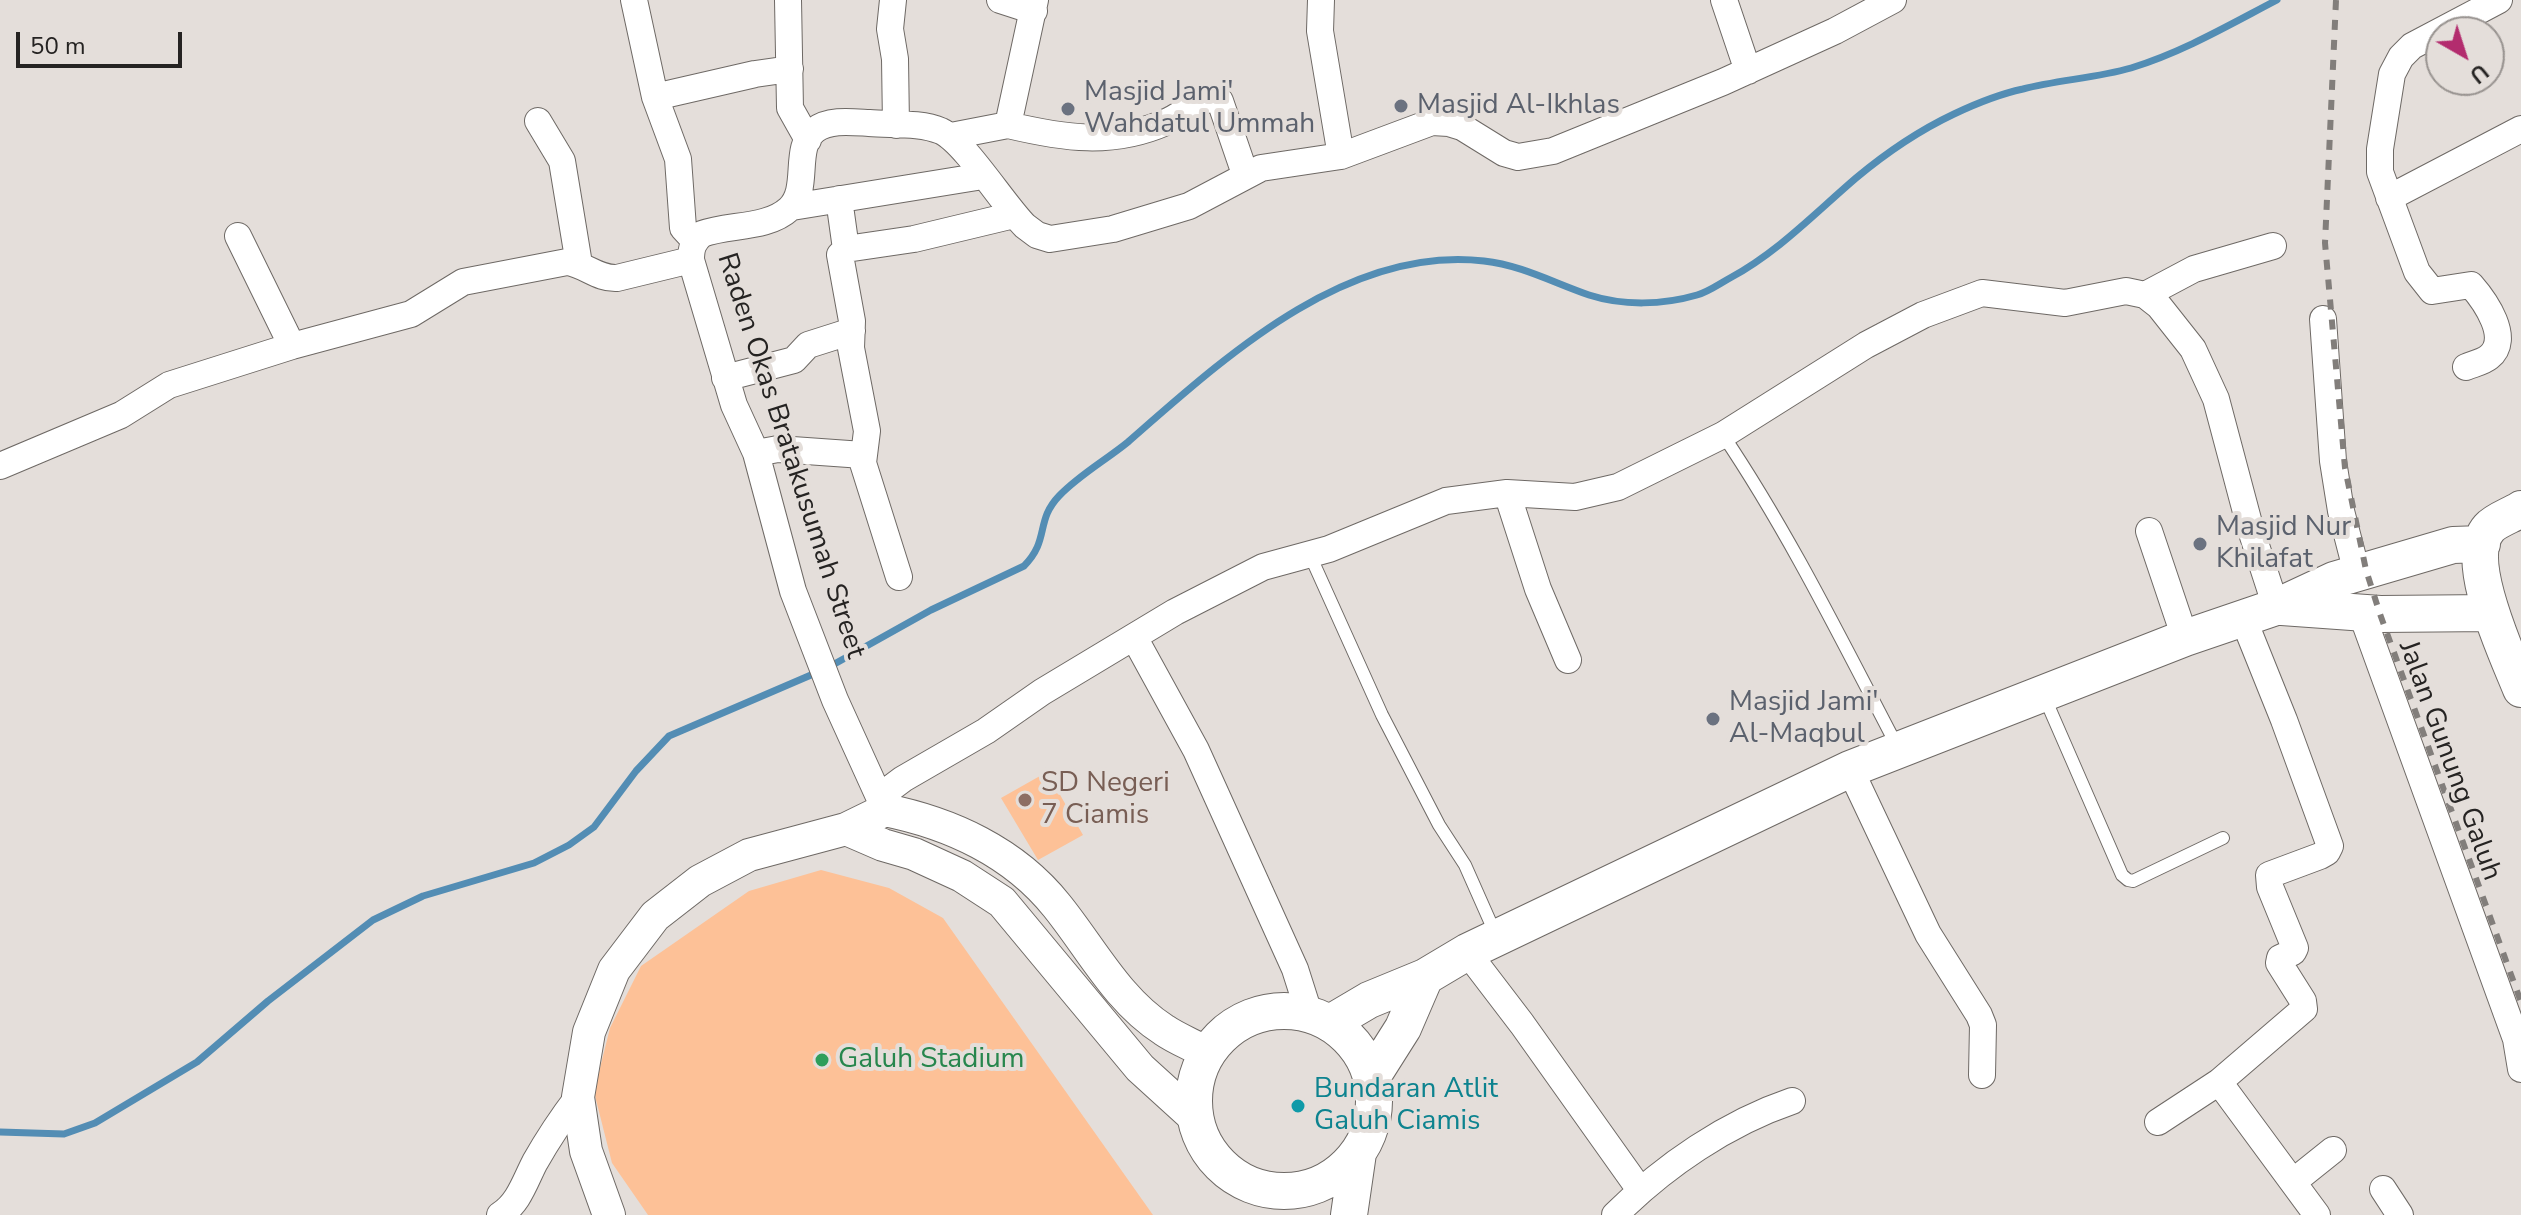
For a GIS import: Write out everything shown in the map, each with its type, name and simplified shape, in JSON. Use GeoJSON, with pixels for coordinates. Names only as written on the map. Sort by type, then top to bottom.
{"type":"FeatureCollection","features":[{"type":"Feature","properties":{"kind":"main road"},"geometry":{"type":"LineString","coordinates":[[2521,509],[2488,529],[2482,544],[2481,575],[2491,613],[2521,689]]}},
{"type":"Feature","properties":{"kind":"main road"},"geometry":{"type":"LineString","coordinates":[[1320,1018],[1425,977],[1482,945],[1898,748],[2185,638],[2260,613],[2334,580],[2453,545],[2482,544]]}},
{"type":"Feature","properties":{"kind":"main road"},"geometry":{"type":"LineString","coordinates":[[2260,613],[2491,613]]}},
{"type":"Feature","properties":{"kind":"main road"},"geometry":{"type":"LineString","coordinates":[[1372,1077],[1403,1028],[1425,977]]}},
{"type":"Feature","properties":{"kind":"main road"},"geometry":{"type":"LineString","coordinates":[[1237,1178],[1273,1190],[1312,1186],[1329,1178],[1358,1153],[1366,1139],[1374,1108],[1372,1077],[1356,1045],[1320,1018],[1286,1010],[1252,1017],[1222,1035],[1207,1053],[1198,1073],[1193,1096],[1195,1118],[1210,1153],[1237,1178],[1258,1215]]}},
{"type":"Feature","properties":{"kind":"main road"},"geometry":{"type":"LineString","coordinates":[[1349,1215],[1358,1153]]}},
{"type":"Feature","properties":{"kind":"street"},"geometry":{"type":"LineString","coordinates":[[0,466],[121,415],[169,385],[292,346],[411,314],[463,282],[567,262],[579,264],[606,279],[617,278],[693,250],[683,228],[678,159],[655,97],[634,0]]}},
{"type":"Feature","properties":{"kind":"street"},"geometry":{"type":"LineString","coordinates":[[788,0],[790,108],[808,140]]}},
{"type":"Feature","properties":{"kind":"street"},"geometry":{"type":"LineString","coordinates":[[893,0],[890,29],[895,59],[896,125]]}},
{"type":"Feature","properties":{"kind":"street"},"geometry":{"type":"LineString","coordinates":[[1000,0],[1035,5],[1008,125]]}},
{"type":"Feature","properties":{"kind":"street"},"geometry":{"type":"LineString","coordinates":[[1321,0],[1320,31],[1341,156]]}},
{"type":"Feature","properties":{"kind":"street"},"geometry":{"type":"LineString","coordinates":[[1724,0],[1748,71]]}},
{"type":"Feature","properties":{"kind":"street"},"geometry":{"type":"LineString","coordinates":[[951,136],[1014,215],[1037,235],[1062,238],[1113,229],[1189,206],[1245,174],[1275,164],[1306,163],[1341,156],[1432,122],[1462,127],[1504,153],[1518,157],[1536,156],[1748,71],[1893,0]]}},
{"type":"Feature","properties":{"kind":"street"},"geometry":{"type":"LineString","coordinates":[[2466,367],[2488,358],[2497,348],[2495,324],[2471,285],[2432,291],[2417,272],[2380,172],[2380,149],[2392,74],[2401,57],[2423,39],[2499,0]]}},
{"type":"Feature","properties":{"kind":"street"},"geometry":{"type":"LineString","coordinates":[[655,97],[790,69]]}},
{"type":"Feature","properties":{"kind":"street"},"geometry":{"type":"LineString","coordinates":[[792,207],[797,199],[808,140],[815,130],[846,122],[926,127],[951,136],[1008,125],[1078,139],[1102,138],[1151,129],[1202,101],[1215,98],[1220,101],[1245,174]]}},
{"type":"Feature","properties":{"kind":"street"},"geometry":{"type":"LineString","coordinates":[[538,121],[562,161],[579,264]]}},
{"type":"Feature","properties":{"kind":"street"},"geometry":{"type":"LineString","coordinates":[[2389,198],[2521,129]]}},
{"type":"Feature","properties":{"kind":"street","name":"Raden Okas Bratakusumah Street"},"geometry":{"type":"LineString","coordinates":[[882,803],[835,700],[793,591],[756,453],[725,378],[693,250],[710,231],[770,220],[792,207],[983,176]]}},
{"type":"Feature","properties":{"kind":"street"},"geometry":{"type":"LineString","coordinates":[[839,199],[846,249]]}},
{"type":"Feature","properties":{"kind":"street"},"geometry":{"type":"LineString","coordinates":[[899,577],[863,463],[867,431],[851,348],[852,321],[840,255],[846,249],[914,239],[1014,215]]}},
{"type":"Feature","properties":{"kind":"street"},"geometry":{"type":"LineString","coordinates":[[238,236],[292,346]]}},
{"type":"Feature","properties":{"kind":"street"},"geometry":{"type":"LineString","coordinates":[[2145,295],[2194,269],[2273,246]]}},
{"type":"Feature","properties":{"kind":"street"},"geometry":{"type":"LineString","coordinates":[[609,1215],[586,1151],[578,1097],[589,1032],[614,970],[655,916],[700,881],[749,855],[846,829],[882,803],[903,779],[1210,592],[1263,567],[1329,549],[1446,501],[1507,493],[1575,497],[1618,487],[1723,435],[1866,345],[1923,315],[1982,293],[2065,303],[2126,291],[2145,295],[2159,306],[2193,349],[2216,399],[2250,527],[2260,613],[2330,846],[2320,856],[2269,875],[2270,887],[2295,948],[2280,958],[2279,963],[2303,1001],[2304,1009],[2219,1082],[2158,1122]]}},
{"type":"Feature","properties":{"kind":"street"},"geometry":{"type":"LineString","coordinates":[[2323,319],[2333,461],[2341,511],[2357,573]]}},
{"type":"Feature","properties":{"kind":"street"},"geometry":{"type":"LineString","coordinates":[[725,378],[794,360],[808,345],[852,331]]}},
{"type":"Feature","properties":{"kind":"street"},"geometry":{"type":"LineString","coordinates":[[756,453],[778,449],[863,455]]}},
{"type":"Feature","properties":{"kind":"street"},"geometry":{"type":"LineString","coordinates":[[1507,493],[1538,589],[1568,660]]}},
{"type":"Feature","properties":{"kind":"street"},"geometry":{"type":"LineString","coordinates":[[2149,531],[2185,638]]}},
{"type":"Feature","properties":{"kind":"street","name":"Jalan Gunung Galuh"},"geometry":{"type":"LineString","coordinates":[[2361,612],[2516,1039],[2521,1069]]}},
{"type":"Feature","properties":{"kind":"street"},"geometry":{"type":"LineString","coordinates":[[1134,637],[1196,750],[1320,1018]]}},
{"type":"Feature","properties":{"kind":"street"},"geometry":{"type":"LineString","coordinates":[[1850,769],[1928,934],[1979,1015],[1984,1043],[1982,1075]]}},
{"type":"Feature","properties":{"kind":"street"},"geometry":{"type":"LineString","coordinates":[[882,803],[947,826],[1023,872],[1056,904],[1125,997],[1163,1030],[1207,1053]]}},
{"type":"Feature","properties":{"kind":"street"},"geometry":{"type":"LineString","coordinates":[[846,829],[926,859],[962,876],[1002,902],[1140,1068],[1195,1118]]}},
{"type":"Feature","properties":{"kind":"street"},"geometry":{"type":"LineString","coordinates":[[1002,902],[1023,872]]}},
{"type":"Feature","properties":{"kind":"street"},"geometry":{"type":"LineString","coordinates":[[1482,945],[1522,1024],[1640,1190]]}},
{"type":"Feature","properties":{"kind":"street"},"geometry":{"type":"LineString","coordinates":[[2219,1082],[2317,1215]]}},
{"type":"Feature","properties":{"kind":"street"},"geometry":{"type":"LineString","coordinates":[[500,1215],[508,1210],[521,1192],[558,1124],[578,1097]]}},
{"type":"Feature","properties":{"kind":"street"},"geometry":{"type":"LineString","coordinates":[[1615,1215],[1640,1190],[1746,1118],[1792,1101]]}},
{"type":"Feature","properties":{"kind":"street"},"geometry":{"type":"LineString","coordinates":[[2293,1182],[2333,1150]]}},
{"type":"Feature","properties":{"kind":"street"},"geometry":{"type":"LineString","coordinates":[[2383,1189],[2400,1215]]}},
{"type":"Feature","properties":{"kind":"lane"},"geometry":{"type":"LineString","coordinates":[[1723,435],[1749,473],[1802,567],[1898,748]]}},
{"type":"Feature","properties":{"kind":"lane"},"geometry":{"type":"LineString","coordinates":[[1312,554],[1382,715],[1439,825],[1465,865],[1482,945]]}},
{"type":"Feature","properties":{"kind":"lane"},"geometry":{"type":"LineString","coordinates":[[2042,693],[2122,875],[2128,880],[2133,881],[2223,838]]}},
{"type":"Feature","properties":{"kind":"shaded area"},"geometry":{"type":"Polygon","coordinates":[[[1047,772],[1083,835],[1038,860],[1001,798],[1047,772]]]}},
{"type":"Feature","properties":{"kind":"shaded area","name":"Galuh Stadium"},"geometry":{"type":"Polygon","coordinates":[[[821,870],[889,888],[943,918],[1153,1215],[648,1215],[612,1163],[594,1092],[610,1028],[641,966],[749,891],[821,870]]]}},
{"type":"Feature","properties":{"kind":"waterway"},"geometry":{"type":"LineString","coordinates":[[829,667],[931,610],[1024,566],[1037,548],[1047,514],[1067,488],[1246,344],[1290,314],[1336,289],[1384,271],[1433,261],[1484,261],[1511,266],[1589,295],[1615,301],[1671,301],[1697,295],[1714,288],[1764,256],[1879,160],[1941,121],[2014,91],[2150,62],[2277,0]]}},
{"type":"Feature","properties":{"kind":"waterway"},"geometry":{"type":"LineString","coordinates":[[0,1132],[64,1134],[95,1123],[197,1062],[268,1001],[373,920],[423,896],[534,863],[569,845],[594,827],[636,771],[669,736],[818,672]]}},
{"type":"Feature","properties":{"kind":"railway"},"geometry":{"type":"LineString","coordinates":[[2336,0],[2325,243],[2345,468],[2366,570],[2380,614],[2521,1002]]}},
{"type":"Feature","properties":{"kind":"place","name":"Masjid Al-Ikhlas"},"geometry":{"type":"Point","coordinates":[1401,106]}},
{"type":"Feature","properties":{"kind":"place","name":"Masjid Jami' Wahdatul Ummah"},"geometry":{"type":"Point","coordinates":[1068,109]}},
{"type":"Feature","properties":{"kind":"place","name":"Masjid Nur Khilafat"},"geometry":{"type":"Point","coordinates":[2200,544]}},
{"type":"Feature","properties":{"kind":"place","name":"Masjid Jami' Al-Maqbul"},"geometry":{"type":"Point","coordinates":[1713,719]}},
{"type":"Feature","properties":{"kind":"place","name":"SD Negeri 7 Ciamis"},"geometry":{"type":"Point","coordinates":[1025,800]}},
{"type":"Feature","properties":{"kind":"place","name":"Galuh Stadium"},"geometry":{"type":"Point","coordinates":[822,1060]}},
{"type":"Feature","properties":{"kind":"place","name":"Bundaran Atlit Galuh Ciamis"},"geometry":{"type":"Point","coordinates":[1298,1106]}}]}
